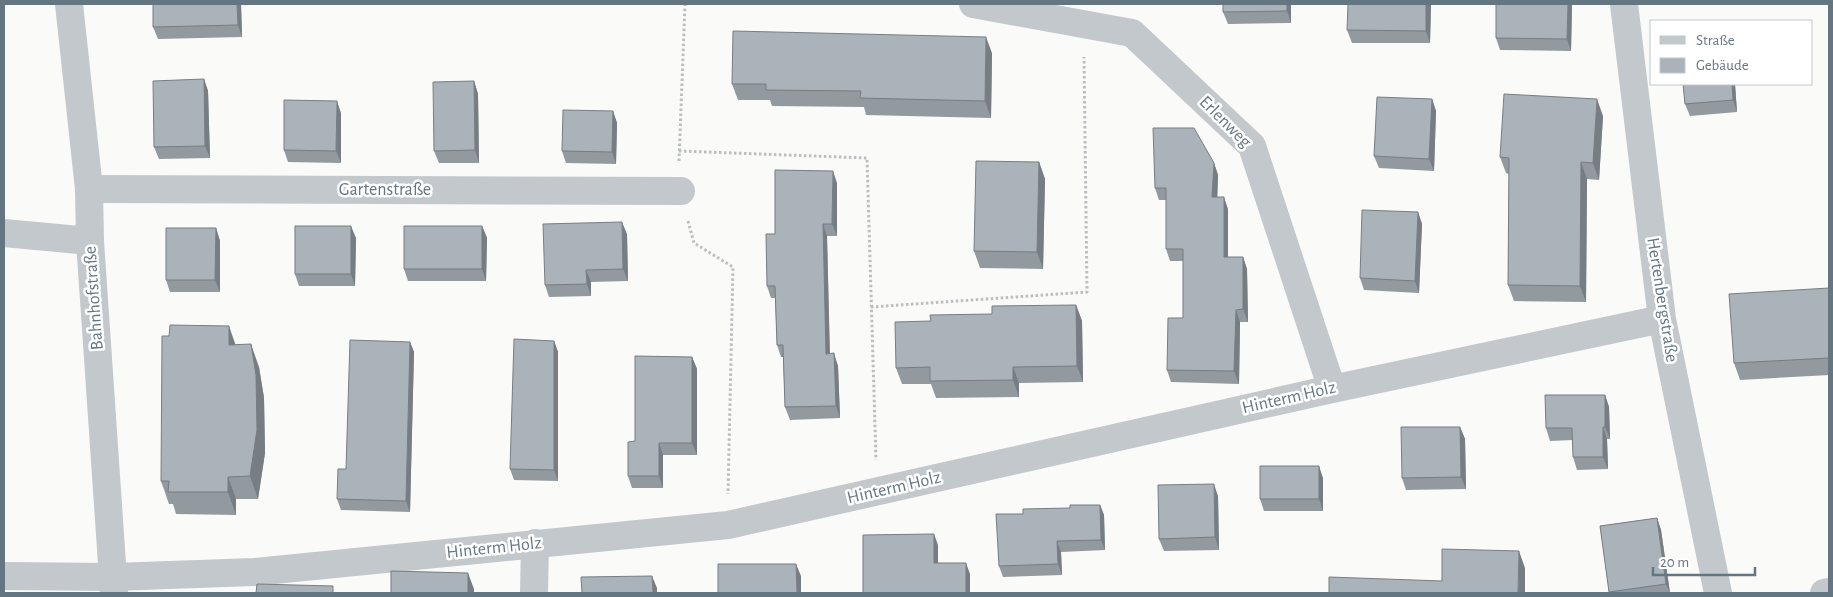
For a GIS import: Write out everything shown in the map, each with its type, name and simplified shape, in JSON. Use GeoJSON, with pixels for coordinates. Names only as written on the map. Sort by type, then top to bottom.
{"type":"FeatureCollection","features":[{"type":"Feature","properties":{"kind":"street","name":"Bahnhofstraße"},"geometry":{"type":"LineString","coordinates":[[69,4],[89,189],[90,240],[113,585]]}},
{"type":"Feature","properties":{"kind":"street","name":"Erlenweg"},"geometry":{"type":"LineString","coordinates":[[973,4],[1132,33],[1252,146],[1332,388]]}},
{"type":"Feature","properties":{"kind":"street","name":"Hertenbergstraße"},"geometry":{"type":"LineString","coordinates":[[1624,7],[1662,319],[1718,593]]}},
{"type":"Feature","properties":{"kind":"street","name":"Gartenstraße"},"geometry":{"type":"LineString","coordinates":[[89,189],[681,191]]}},
{"type":"Feature","properties":{"kind":"street"},"geometry":{"type":"LineString","coordinates":[[4,233],[90,240]]}},
{"type":"Feature","properties":{"kind":"street","name":"Hinterm Holz"},"geometry":{"type":"LineString","coordinates":[[4,576],[113,585],[728,525],[1332,388],[1662,319]]}},
{"type":"Feature","properties":{"kind":"street"},"geometry":{"type":"LineString","coordinates":[[534,593],[535,543]]}},
{"type":"Feature","properties":{"kind":"street"},"geometry":{"type":"LineString","coordinates":[[1824,593],[1829,592]]}},
{"type":"Feature","properties":{"kind":"path"},"geometry":{"type":"LineString","coordinates":[[684,4],[678,180],[694,243],[733,266],[728,525]]}},
{"type":"Feature","properties":{"kind":"path"},"geometry":{"type":"LineString","coordinates":[[871,307],[1087,292],[1084,24]]}},
{"type":"Feature","properties":{"kind":"path"},"geometry":{"type":"LineString","coordinates":[[679,151],[867,158],[877,492]]}},
{"type":"Feature","properties":{"kind":"building"},"geometry":{"type":"Polygon","coordinates":[[[153,4],[237,4],[238,25],[153,27],[153,4]]]}},
{"type":"Feature","properties":{"kind":"building"},"geometry":{"type":"Polygon","coordinates":[[[1223,4],[1287,4],[1287,11],[1223,12],[1223,4]]]}},
{"type":"Feature","properties":{"kind":"building"},"geometry":{"type":"Polygon","coordinates":[[[1348,4],[1426,4],[1426,31],[1347,30],[1348,4]]]}},
{"type":"Feature","properties":{"kind":"building"},"geometry":{"type":"Polygon","coordinates":[[[1496,4],[1568,4],[1567,39],[1496,38],[1496,4]]]}},
{"type":"Feature","properties":{"kind":"building"},"geometry":{"type":"Polygon","coordinates":[[[733,31],[986,37],[985,101],[860,98],[861,91],[766,90],[766,84],[732,84],[733,31]]]}},
{"type":"Feature","properties":{"kind":"building"},"geometry":{"type":"Polygon","coordinates":[[[204,79],[205,146],[154,147],[153,81],[204,79]]]}},
{"type":"Feature","properties":{"kind":"building"},"geometry":{"type":"Polygon","coordinates":[[[474,81],[475,150],[434,151],[433,82],[474,81]]]}},
{"type":"Feature","properties":{"kind":"building"},"geometry":{"type":"Polygon","coordinates":[[[1683,85],[1732,85],[1733,100],[1685,104],[1683,85]]]}},
{"type":"Feature","properties":{"kind":"building"},"geometry":{"type":"Polygon","coordinates":[[[1504,94],[1597,99],[1593,163],[1581,162],[1580,286],[1508,285],[1509,158],[1500,157],[1504,94]]]}},
{"type":"Feature","properties":{"kind":"building"},"geometry":{"type":"Polygon","coordinates":[[[1377,97],[1432,99],[1429,159],[1374,156],[1377,97]]]}},
{"type":"Feature","properties":{"kind":"building"},"geometry":{"type":"Polygon","coordinates":[[[284,100],[337,101],[336,151],[284,150],[284,100]]]}},
{"type":"Feature","properties":{"kind":"building"},"geometry":{"type":"Polygon","coordinates":[[[563,110],[613,111],[612,152],[562,151],[563,110]]]}},
{"type":"Feature","properties":{"kind":"building"},"geometry":{"type":"Polygon","coordinates":[[[1153,128],[1194,128],[1214,163],[1212,197],[1224,197],[1224,257],[1243,257],[1243,309],[1236,310],[1234,371],[1167,370],[1168,318],[1183,318],[1183,249],[1166,249],[1166,188],[1155,188],[1153,128]]]}},
{"type":"Feature","properties":{"kind":"building"},"geometry":{"type":"Polygon","coordinates":[[[976,161],[1039,162],[1037,252],[974,251],[976,161]]]}},
{"type":"Feature","properties":{"kind":"building"},"geometry":{"type":"Polygon","coordinates":[[[775,170],[833,171],[832,224],[823,224],[826,354],[834,353],[836,406],[785,407],[783,345],[777,345],[775,286],[767,286],[766,234],[775,234],[775,170]]]}},
{"type":"Feature","properties":{"kind":"building"},"geometry":{"type":"Polygon","coordinates":[[[1362,210],[1418,212],[1415,281],[1360,278],[1362,210]]]}},
{"type":"Feature","properties":{"kind":"building"},"geometry":{"type":"Polygon","coordinates":[[[622,222],[623,269],[586,270],[587,284],[545,285],[543,224],[622,222]]]}},
{"type":"Feature","properties":{"kind":"building"},"geometry":{"type":"Polygon","coordinates":[[[295,226],[351,226],[351,274],[295,274],[295,226]]]}},
{"type":"Feature","properties":{"kind":"building"},"geometry":{"type":"Polygon","coordinates":[[[404,226],[482,226],[482,269],[404,269],[404,226]]]}},
{"type":"Feature","properties":{"kind":"building"},"geometry":{"type":"Polygon","coordinates":[[[166,228],[216,228],[215,280],[166,280],[166,228]]]}},
{"type":"Feature","properties":{"kind":"building"},"geometry":{"type":"Polygon","coordinates":[[[1829,288],[1829,358],[1734,363],[1729,294],[1829,288]]]}},
{"type":"Feature","properties":{"kind":"building"},"geometry":{"type":"Polygon","coordinates":[[[1076,305],[1077,366],[1013,367],[1013,380],[930,381],[930,367],[896,368],[895,322],[931,321],[930,315],[992,314],[992,306],[1076,305]]]}},
{"type":"Feature","properties":{"kind":"building"},"geometry":{"type":"Polygon","coordinates":[[[170,325],[229,326],[229,345],[251,344],[256,375],[257,430],[250,476],[228,477],[228,492],[168,492],[169,481],[161,481],[162,336],[169,336],[170,325]]]}},
{"type":"Feature","properties":{"kind":"building"},"geometry":{"type":"Polygon","coordinates":[[[514,339],[554,341],[554,470],[510,469],[514,339]]]}},
{"type":"Feature","properties":{"kind":"building"},"geometry":{"type":"Polygon","coordinates":[[[350,340],[410,342],[406,501],[337,499],[338,469],[346,469],[350,340]]]}},
{"type":"Feature","properties":{"kind":"building"},"geometry":{"type":"Polygon","coordinates":[[[635,356],[692,357],[692,443],[659,443],[659,476],[628,476],[628,442],[635,441],[635,356]]]}},
{"type":"Feature","properties":{"kind":"building"},"geometry":{"type":"Polygon","coordinates":[[[1545,395],[1605,395],[1603,457],[1573,457],[1572,428],[1546,428],[1545,395]]]}},
{"type":"Feature","properties":{"kind":"building"},"geometry":{"type":"Polygon","coordinates":[[[1401,427],[1460,427],[1461,477],[1402,478],[1401,427]]]}},
{"type":"Feature","properties":{"kind":"building"},"geometry":{"type":"Polygon","coordinates":[[[1260,466],[1319,466],[1319,499],[1260,499],[1260,466]]]}},
{"type":"Feature","properties":{"kind":"building"},"geometry":{"type":"Polygon","coordinates":[[[1214,484],[1215,537],[1159,539],[1158,485],[1214,484]]]}},
{"type":"Feature","properties":{"kind":"building"},"geometry":{"type":"Polygon","coordinates":[[[1070,505],[1100,505],[1101,540],[1057,541],[1058,564],[999,566],[996,514],[1023,514],[1023,509],[1070,508],[1070,505]]]}},
{"type":"Feature","properties":{"kind":"building"},"geometry":{"type":"Polygon","coordinates":[[[1657,518],[1666,584],[1609,592],[1600,526],[1657,518]]]}},
{"type":"Feature","properties":{"kind":"building"},"geometry":{"type":"Polygon","coordinates":[[[934,534],[934,563],[966,563],[966,593],[863,593],[863,535],[934,534]]]}},
{"type":"Feature","properties":{"kind":"building"},"geometry":{"type":"Polygon","coordinates":[[[1442,549],[1519,551],[1518,593],[1329,593],[1329,577],[1442,581],[1442,549]]]}},
{"type":"Feature","properties":{"kind":"building"},"geometry":{"type":"Polygon","coordinates":[[[718,564],[796,564],[797,593],[718,593],[718,564]]]}},
{"type":"Feature","properties":{"kind":"building"},"geometry":{"type":"Polygon","coordinates":[[[391,571],[468,573],[468,593],[391,593],[391,571]]]}},
{"type":"Feature","properties":{"kind":"building"},"geometry":{"type":"Polygon","coordinates":[[[652,576],[653,593],[582,593],[581,577],[652,576]]]}},
{"type":"Feature","properties":{"kind":"building"},"geometry":{"type":"Polygon","coordinates":[[[257,584],[333,586],[333,593],[256,593],[257,584]]]}}]}
